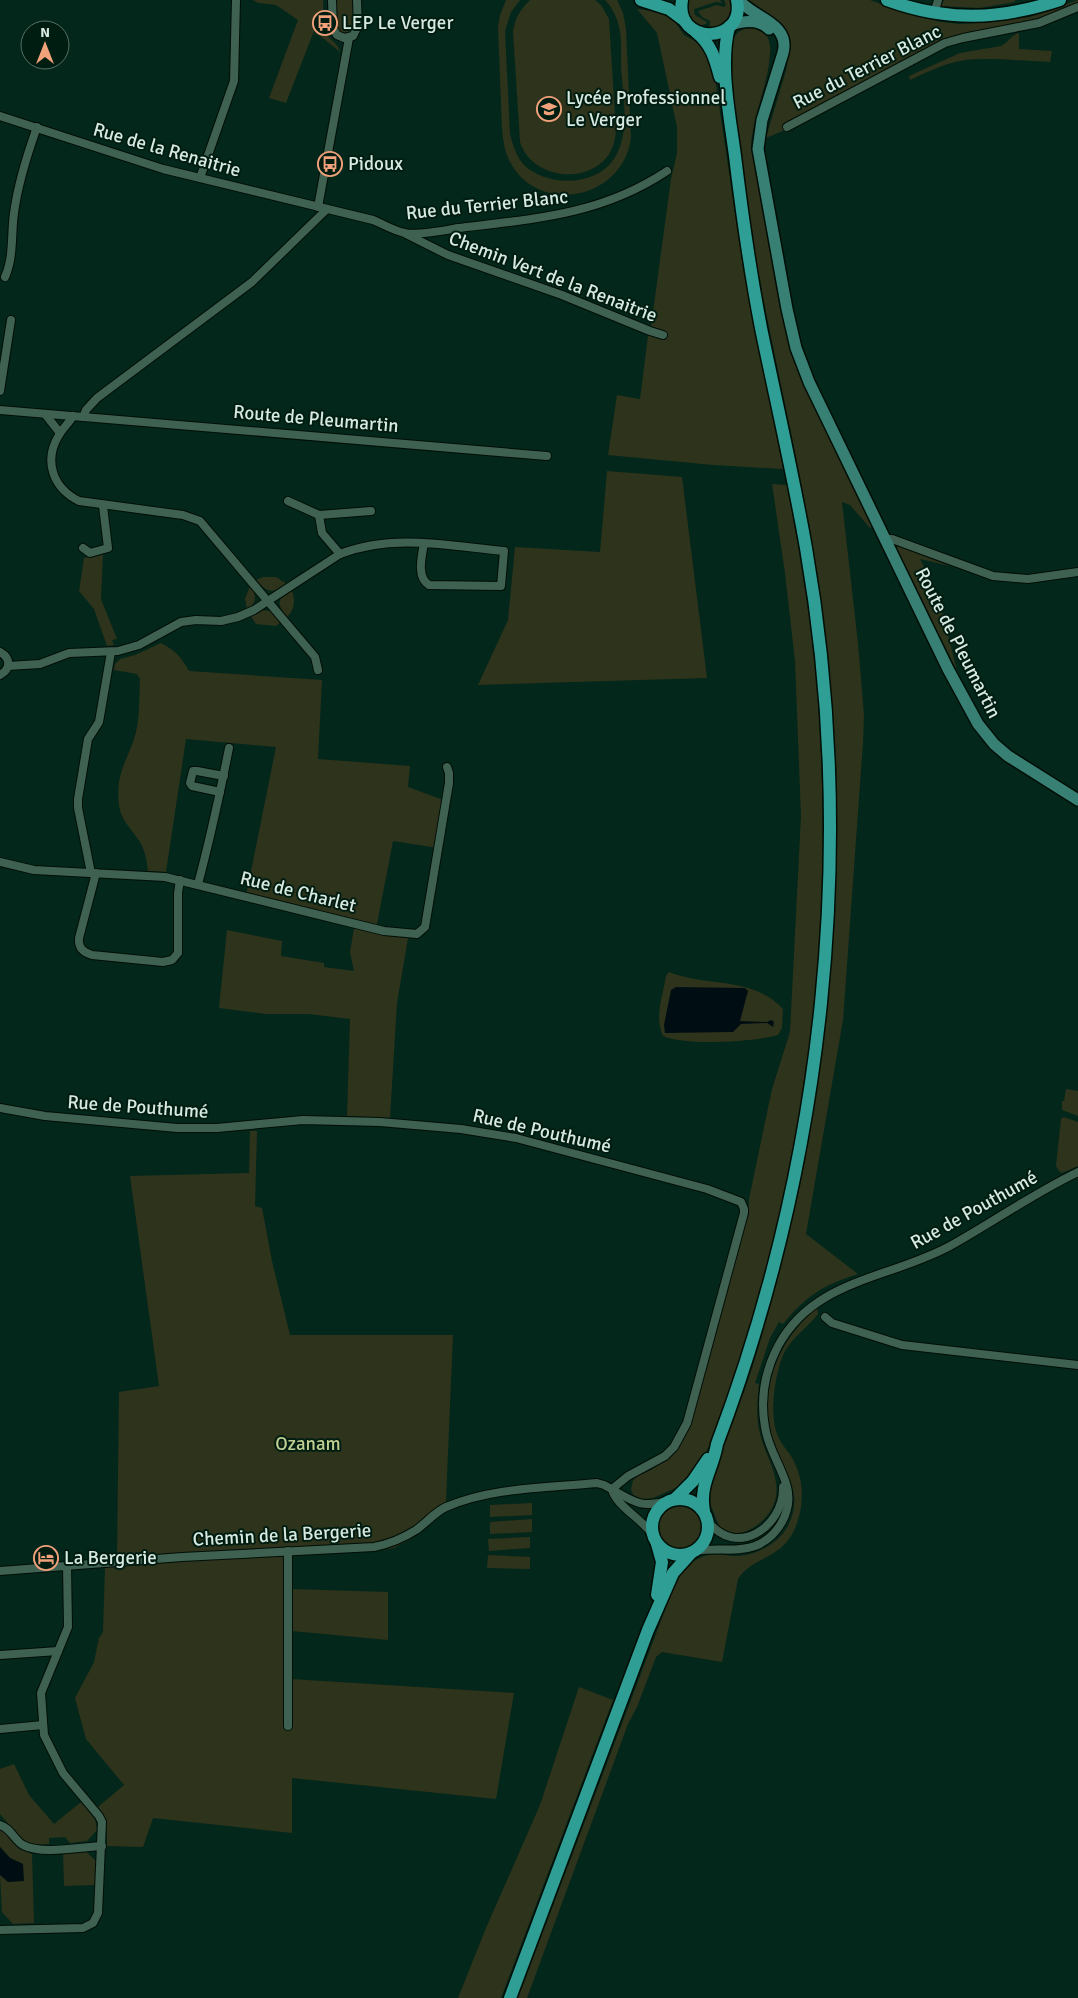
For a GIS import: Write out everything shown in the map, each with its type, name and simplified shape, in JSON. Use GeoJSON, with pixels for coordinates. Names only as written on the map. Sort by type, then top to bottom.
{"type":"FeatureCollection","features":[{"type":"Feature","properties":{"kind":"main road"},"geometry":{"type":"LineString","coordinates":[[641,0],[669,9],[708,43],[715,58],[730,121]]}},
{"type":"Feature","properties":{"kind":"main road"},"geometry":{"type":"LineString","coordinates":[[682,0],[681,9],[685,21]]}},
{"type":"Feature","properties":{"kind":"main road"},"geometry":{"type":"LineString","coordinates":[[510,1998],[648,1630],[673,1573],[706,1540],[709,1530],[703,1488],[716,1455],[768,1290],[801,1144],[814,1067],[823,981],[830,834],[826,721],[814,603],[798,505],[754,285],[730,121],[725,54],[730,26],[737,14],[738,0]]}},
{"type":"Feature","properties":{"kind":"main road"},"geometry":{"type":"LineString","coordinates":[[738,0],[748,10],[770,21],[780,34],[784,49],[777,70]]}},
{"type":"Feature","properties":{"kind":"main road"},"geometry":{"type":"LineString","coordinates":[[887,0],[934,14],[966,17],[993,16],[1025,10],[1060,0]]}},
{"type":"Feature","properties":{"kind":"main road"},"geometry":{"type":"LineString","coordinates":[[696,31],[704,34],[715,34],[730,26],[753,22],[766,26],[777,44],[777,70]]}},
{"type":"Feature","properties":{"kind":"main road","name":"Route de Pleumartin"},"geometry":{"type":"LineString","coordinates":[[777,70],[762,120],[758,142],[759,158],[786,309],[796,348],[809,382],[956,685],[985,734],[1008,756],[1078,800]]}},
{"type":"Feature","properties":{"kind":"main road"},"geometry":{"type":"LineString","coordinates":[[648,1630],[662,1560],[652,1524],[655,1514],[659,1508],[693,1481],[718,1444]]}},
{"type":"Feature","properties":{"kind":"main road"},"geometry":{"type":"LineString","coordinates":[[671,1500],[686,1499],[693,1501],[706,1516]]}},
{"type":"Feature","properties":{"kind":"main road"},"geometry":{"type":"LineString","coordinates":[[655,1538],[662,1549],[671,1553],[681,1555],[693,1552]]}},
{"type":"Feature","properties":{"kind":"street"},"geometry":{"type":"LineString","coordinates":[[200,178],[234,81],[236,0]]}},
{"type":"Feature","properties":{"kind":"street"},"geometry":{"type":"LineString","coordinates":[[332,0],[334,32],[340,37],[349,38],[358,30],[357,0]]}},
{"type":"Feature","properties":{"kind":"street"},"geometry":{"type":"LineString","coordinates":[[934,14],[938,0]]}},
{"type":"Feature","properties":{"kind":"street","name":"Rue du Terrier Blanc"},"geometry":{"type":"LineString","coordinates":[[787,127],[945,43],[1039,24],[1078,7]]}},
{"type":"Feature","properties":{"kind":"street"},"geometry":{"type":"LineString","coordinates":[[318,207],[349,38]]}},
{"type":"Feature","properties":{"kind":"street","name":"Rue de la Renaitrie"},"geometry":{"type":"LineString","coordinates":[[0,116],[163,169],[328,209]]}},
{"type":"Feature","properties":{"kind":"street"},"geometry":{"type":"LineString","coordinates":[[4,277],[10,266],[14,214],[21,173],[36,127]]}},
{"type":"Feature","properties":{"kind":"street","name":"Rue du Terrier Blanc"},"geometry":{"type":"LineString","coordinates":[[328,209],[373,220],[406,234],[503,223],[579,211],[632,191],[667,171]]}},
{"type":"Feature","properties":{"kind":"street"},"geometry":{"type":"LineString","coordinates":[[83,416],[97,398],[252,282],[328,209]]}},
{"type":"Feature","properties":{"kind":"street","name":"Chemin Vert de la Renaitrie"},"geometry":{"type":"LineString","coordinates":[[406,234],[448,255],[547,290],[663,335]]}},
{"type":"Feature","properties":{"kind":"street"},"geometry":{"type":"LineString","coordinates":[[0,391],[11,320]]}},
{"type":"Feature","properties":{"kind":"street","name":"Route de Pleumartin"},"geometry":{"type":"LineString","coordinates":[[0,410],[547,456]]}},
{"type":"Feature","properties":{"kind":"street"},"geometry":{"type":"LineString","coordinates":[[45,414],[60,433]]}},
{"type":"Feature","properties":{"kind":"street"},"geometry":{"type":"LineString","coordinates":[[73,416],[60,433],[51,459],[52,472],[59,487],[79,501],[103,506],[183,515],[200,521],[315,657],[318,670]]}},
{"type":"Feature","properties":{"kind":"street"},"geometry":{"type":"LineString","coordinates":[[288,502],[319,515],[370,511]]}},
{"type":"Feature","properties":{"kind":"street"},"geometry":{"type":"LineString","coordinates":[[83,548],[90,553],[108,548],[103,506]]}},
{"type":"Feature","properties":{"kind":"street"},"geometry":{"type":"LineString","coordinates":[[319,515],[322,533],[340,554]]}},
{"type":"Feature","properties":{"kind":"street"},"geometry":{"type":"LineString","coordinates":[[885,539],[892,539],[983,573],[1004,578],[1042,578],[1078,572]]}},
{"type":"Feature","properties":{"kind":"street"},"geometry":{"type":"LineString","coordinates":[[8,666],[40,664],[69,653],[110,652],[139,646],[181,622],[228,620],[238,617],[247,614],[340,554],[380,543],[424,543],[504,551],[501,586],[429,585],[421,575],[424,543]]}},
{"type":"Feature","properties":{"kind":"street"},"geometry":{"type":"LineString","coordinates":[[0,652],[7,657],[8,666],[5,672],[0,675]]}},
{"type":"Feature","properties":{"kind":"street"},"geometry":{"type":"LineString","coordinates":[[110,652],[98,722],[88,739],[78,799],[78,808],[93,873],[79,938],[82,950],[92,955],[163,962],[172,960],[178,953],[178,893],[180,880]]}},
{"type":"Feature","properties":{"kind":"street"},"geometry":{"type":"LineString","coordinates":[[198,884],[229,748]]}},
{"type":"Feature","properties":{"kind":"street","name":"Rue de Charlet"},"geometry":{"type":"LineString","coordinates":[[0,862],[34,870],[149,875],[180,880],[384,931],[408,934],[420,933],[425,927],[449,783],[450,773],[447,767]]}},
{"type":"Feature","properties":{"kind":"street"},"geometry":{"type":"LineString","coordinates":[[220,792],[192,786],[190,783],[191,774],[197,770],[224,776]]}},
{"type":"Feature","properties":{"kind":"street","name":"Rue de Pouthumé"},"geometry":{"type":"LineString","coordinates":[[0,1108],[45,1116],[177,1128],[217,1128],[303,1120],[380,1122],[461,1129],[516,1138],[707,1189],[737,1200],[743,1205],[744,1212],[687,1423],[674,1447],[665,1456],[628,1476],[612,1489]]}},
{"type":"Feature","properties":{"kind":"street","name":"Rue de Pouthumé"},"geometry":{"type":"LineString","coordinates":[[693,1552],[712,1548],[745,1549],[760,1543],[780,1525],[787,1505],[787,1488],[772,1452],[765,1428],[764,1389],[774,1355],[785,1334],[798,1318],[811,1306],[836,1290],[922,1259],[949,1247],[1078,1172]]}},
{"type":"Feature","properties":{"kind":"street"},"geometry":{"type":"LineString","coordinates":[[825,1317],[832,1323],[902,1345],[1078,1365]]}},
{"type":"Feature","properties":{"kind":"street","name":"Rue de Pouthumé"},"geometry":{"type":"LineString","coordinates":[[706,1516],[718,1532],[732,1538],[748,1536],[760,1531],[770,1522],[780,1508],[782,1477]]}},
{"type":"Feature","properties":{"kind":"street","name":"Chemin de la Bergerie"},"geometry":{"type":"LineString","coordinates":[[0,1570],[288,1551],[366,1548],[394,1542],[415,1530],[445,1507],[504,1492],[532,1488],[597,1483],[644,1505],[671,1500]]}},
{"type":"Feature","properties":{"kind":"street"},"geometry":{"type":"LineString","coordinates":[[612,1489],[617,1500],[645,1524],[655,1538]]}},
{"type":"Feature","properties":{"kind":"street"},"geometry":{"type":"LineString","coordinates":[[288,1551],[288,1726]]}},
{"type":"Feature","properties":{"kind":"street"},"geometry":{"type":"LineString","coordinates":[[0,1930],[83,1928],[93,1923],[98,1913],[103,1828],[99,1816],[63,1773],[44,1735],[42,1725],[41,1694],[68,1627],[66,1565]]}},
{"type":"Feature","properties":{"kind":"street"},"geometry":{"type":"LineString","coordinates":[[0,1654],[58,1651]]}},
{"type":"Feature","properties":{"kind":"street"},"geometry":{"type":"LineString","coordinates":[[0,1729],[42,1725]]}},
{"type":"Feature","properties":{"kind":"street"},"geometry":{"type":"LineString","coordinates":[[0,1825],[5,1826],[21,1844],[33,1850],[102,1846]]}},
{"type":"Feature","properties":{"kind":"green space"},"geometry":{"type":"Polygon","coordinates":[[[253,0],[323,0],[324,29],[340,52],[314,31],[286,103],[269,98],[298,20],[276,5],[258,3],[253,0]]]}},
{"type":"Feature","properties":{"kind":"green space"},"geometry":{"type":"Polygon","coordinates":[[[335,0],[353,0],[354,25],[351,32],[344,33],[337,30],[335,0]]]}},
{"type":"Feature","properties":{"kind":"green space"},"geometry":{"type":"Polygon","coordinates":[[[506,0],[520,0],[511,12],[505,31],[510,134],[514,146],[521,162],[534,172],[545,177],[570,181],[595,175],[606,168],[620,148],[625,112],[621,66],[621,36],[616,16],[605,0],[617,0],[623,13],[626,29],[631,138],[625,159],[613,176],[596,187],[578,194],[558,194],[539,189],[522,178],[509,160],[502,132],[498,27],[506,0]]]}},
{"type":"Feature","properties":{"kind":"green space"},"geometry":{"type":"Polygon","coordinates":[[[530,0],[595,0],[601,5],[609,19],[616,134],[607,157],[597,166],[585,172],[572,174],[546,170],[526,154],[520,142],[513,32],[518,15],[530,0]]]}},
{"type":"Feature","properties":{"kind":"green space"},"geometry":{"type":"Polygon","coordinates":[[[687,0],[720,0],[722,3],[716,2],[694,9],[695,15],[707,22],[698,26],[689,16],[687,0]]]}},
{"type":"Feature","properties":{"kind":"green space"},"geometry":{"type":"Polygon","coordinates":[[[724,0],[730,0],[731,2],[728,17],[722,23],[709,29],[710,21],[702,17],[698,11],[717,5],[724,7],[726,5],[724,0]]]}},
{"type":"Feature","properties":{"kind":"green space"},"geometry":{"type":"Polygon","coordinates":[[[749,0],[870,0],[907,14],[959,24],[1030,17],[1078,0],[1078,4],[1031,22],[943,41],[783,125],[785,130],[766,138],[787,67],[789,41],[778,21],[749,0]]]}},
{"type":"Feature","properties":{"kind":"green space"},"geometry":{"type":"Polygon","coordinates":[[[944,0],[1015,0],[1015,2],[979,8],[941,6],[944,0]]]}},
{"type":"Feature","properties":{"kind":"green space"},"geometry":{"type":"Polygon","coordinates":[[[637,9],[665,13],[673,19],[684,35],[700,44],[712,66],[743,267],[783,469],[713,465],[608,455],[617,395],[640,399],[671,179],[677,153],[677,127],[657,33],[637,9]]]}},
{"type":"Feature","properties":{"kind":"green space"},"geometry":{"type":"Polygon","coordinates":[[[747,28],[753,28],[765,33],[770,47],[767,75],[752,133],[751,145],[779,303],[792,354],[801,379],[873,526],[870,528],[850,505],[842,502],[858,643],[864,715],[863,743],[843,1020],[806,1234],[858,1274],[825,1287],[816,1293],[799,1306],[783,1324],[779,1322],[770,1338],[755,1383],[759,1384],[757,1409],[759,1428],[773,1469],[776,1495],[770,1511],[759,1523],[744,1532],[736,1533],[728,1532],[721,1528],[718,1523],[709,1500],[710,1481],[757,1351],[786,1246],[805,1159],[819,1072],[829,984],[834,895],[835,807],[832,718],[818,584],[803,494],[758,270],[731,78],[730,48],[735,36],[747,28]]]}},
{"type":"Feature","properties":{"kind":"green space"},"geometry":{"type":"Polygon","coordinates":[[[1019,33],[1019,49],[1052,51],[1050,62],[996,59],[965,60],[943,66],[910,80],[909,76],[960,53],[1001,46],[1019,33]]]}},
{"type":"Feature","properties":{"kind":"green space"},"geometry":{"type":"Polygon","coordinates":[[[607,471],[682,477],[707,678],[478,685],[508,620],[515,547],[600,552],[607,471]]]}},
{"type":"Feature","properties":{"kind":"green space"},"geometry":{"type":"Polygon","coordinates":[[[772,484],[787,485],[811,629],[821,758],[823,838],[821,919],[815,999],[805,1079],[792,1159],[775,1237],[749,1331],[712,1439],[705,1454],[682,1485],[653,1498],[642,1499],[633,1495],[631,1489],[633,1480],[651,1470],[674,1453],[693,1418],[740,1239],[749,1214],[749,1199],[772,1089],[790,1032],[801,816],[795,661],[772,484]]]}},
{"type":"Feature","properties":{"kind":"green space"},"geometry":{"type":"Polygon","coordinates":[[[898,546],[950,566],[920,559],[939,598],[957,671],[896,548],[898,546]]]}},
{"type":"Feature","properties":{"kind":"green space"},"geometry":{"type":"Polygon","coordinates":[[[103,554],[101,599],[117,639],[112,640],[114,645],[107,646],[94,609],[79,591],[84,558],[103,554]]]}},
{"type":"Feature","properties":{"kind":"green space"},"geometry":{"type":"Polygon","coordinates":[[[263,577],[276,577],[287,584],[278,589],[267,590],[256,580],[263,577]]]}},
{"type":"Feature","properties":{"kind":"green space"},"geometry":{"type":"Polygon","coordinates":[[[250,586],[255,599],[253,605],[247,610],[245,599],[250,586]]]}},
{"type":"Feature","properties":{"kind":"green space"},"geometry":{"type":"Polygon","coordinates":[[[291,589],[294,596],[294,604],[292,611],[287,617],[281,608],[280,602],[283,596],[291,589]]]}},
{"type":"Feature","properties":{"kind":"green space"},"geometry":{"type":"Polygon","coordinates":[[[260,610],[270,611],[281,622],[276,626],[256,624],[251,616],[260,610]]]}},
{"type":"Feature","properties":{"kind":"green space"},"geometry":{"type":"Polygon","coordinates":[[[161,643],[178,655],[189,671],[322,680],[318,759],[410,766],[408,787],[446,801],[438,848],[393,841],[376,929],[246,896],[276,747],[186,739],[166,872],[148,871],[142,845],[124,820],[120,811],[118,794],[123,767],[136,732],[140,679],[137,674],[114,670],[115,664],[120,659],[135,655],[161,643]]]}},
{"type":"Feature","properties":{"kind":"green space"},"geometry":{"type":"Polygon","coordinates":[[[354,928],[408,938],[397,1003],[390,1118],[347,1116],[350,1019],[309,1014],[266,1014],[219,1008],[227,930],[282,941],[281,956],[324,963],[324,967],[354,971],[350,952],[354,928]]]}},
{"type":"Feature","properties":{"kind":"green space"},"geometry":{"type":"Polygon","coordinates":[[[669,972],[684,977],[729,984],[757,991],[771,998],[783,1009],[782,1028],[778,1035],[753,1040],[702,1042],[663,1036],[660,1028],[659,1014],[666,976],[669,972]]]}},
{"type":"Feature","properties":{"kind":"green space"},"geometry":{"type":"Polygon","coordinates":[[[1066,1089],[1078,1091],[1078,1116],[1062,1110],[1062,1101],[1064,1101],[1066,1089]]]}},
{"type":"Feature","properties":{"kind":"green space"},"geometry":{"type":"Polygon","coordinates":[[[1064,1117],[1078,1122],[1078,1166],[1062,1173],[1056,1166],[1061,1119],[1064,1117]]]}},
{"type":"Feature","properties":{"kind":"green space","name":"Ozanam"},"geometry":{"type":"Polygon","coordinates":[[[250,1131],[257,1131],[255,1206],[262,1208],[272,1261],[290,1335],[453,1335],[446,1500],[440,1516],[411,1539],[394,1548],[369,1552],[292,1555],[292,1589],[388,1592],[388,1640],[292,1631],[291,1679],[514,1693],[496,1799],[292,1778],[292,1833],[153,1818],[143,1847],[107,1846],[105,1820],[98,1807],[124,1785],[86,1739],[75,1698],[94,1662],[99,1638],[103,1632],[105,1567],[117,1556],[119,1392],[159,1386],[130,1176],[249,1173],[250,1131]]]}},
{"type":"Feature","properties":{"kind":"green space"},"geometry":{"type":"Polygon","coordinates":[[[817,1308],[818,1314],[785,1351],[778,1369],[774,1392],[773,1415],[777,1434],[791,1456],[801,1481],[801,1508],[796,1526],[783,1546],[744,1571],[738,1579],[722,1662],[662,1652],[656,1657],[637,1707],[628,1724],[527,1998],[518,1998],[678,1576],[691,1563],[704,1556],[716,1554],[743,1555],[759,1551],[780,1537],[789,1524],[793,1512],[793,1490],[772,1437],[768,1419],[770,1383],[782,1350],[792,1334],[817,1308]]]}},
{"type":"Feature","properties":{"kind":"green space"},"geometry":{"type":"Polygon","coordinates":[[[532,1503],[532,1515],[490,1517],[490,1505],[532,1503]]]}},
{"type":"Feature","properties":{"kind":"green space"},"geometry":{"type":"Polygon","coordinates":[[[680,1504],[693,1508],[699,1514],[703,1527],[699,1540],[693,1546],[680,1550],[667,1546],[661,1540],[657,1527],[661,1514],[667,1508],[680,1504]]]}},
{"type":"Feature","properties":{"kind":"green space"},"geometry":{"type":"Polygon","coordinates":[[[532,1519],[532,1532],[490,1534],[490,1522],[532,1519]]]}},
{"type":"Feature","properties":{"kind":"green space"},"geometry":{"type":"Polygon","coordinates":[[[530,1537],[530,1548],[489,1551],[488,1539],[530,1537]]]}},
{"type":"Feature","properties":{"kind":"green space"},"geometry":{"type":"Polygon","coordinates":[[[488,1555],[530,1557],[530,1569],[487,1568],[488,1555]]]}},
{"type":"Feature","properties":{"kind":"green space"},"geometry":{"type":"Polygon","coordinates":[[[579,1687],[613,1700],[501,1998],[458,1998],[486,1928],[540,1805],[579,1687]]]}},
{"type":"Feature","properties":{"kind":"green space"},"geometry":{"type":"Polygon","coordinates":[[[14,1764],[29,1795],[54,1824],[81,1802],[95,1819],[97,1830],[87,1841],[70,1843],[65,1837],[49,1838],[49,1844],[39,1844],[20,1838],[0,1814],[0,1769],[14,1764]]]}},
{"type":"Feature","properties":{"kind":"green space"},"geometry":{"type":"Polygon","coordinates":[[[0,1829],[19,1849],[32,1854],[34,1923],[13,1924],[2,1912],[0,1875],[3,1876],[23,1864],[10,1858],[0,1847],[0,1829]]]}},
{"type":"Feature","properties":{"kind":"green space"},"geometry":{"type":"Polygon","coordinates":[[[83,1849],[96,1861],[95,1885],[64,1886],[63,1851],[83,1849]]]}},
{"type":"Feature","properties":{"kind":"shaded area"},"geometry":{"type":"Polygon","coordinates":[[[676,987],[745,988],[748,991],[740,1021],[767,1022],[771,1020],[774,1022],[773,1027],[767,1023],[741,1024],[733,1032],[665,1033],[664,1025],[671,990],[676,987]]]}},
{"type":"Feature","properties":{"kind":"shaded area"},"geometry":{"type":"Polygon","coordinates":[[[0,1847],[10,1858],[23,1864],[24,1881],[8,1882],[0,1875],[0,1847]]]}},
{"type":"Feature","properties":{"kind":"place","name":"LEP Le Verger"},"geometry":{"type":"Point","coordinates":[325,23]}},
{"type":"Feature","properties":{"kind":"place","name":"Lycée Professionnel Le Verger"},"geometry":{"type":"Point","coordinates":[549,109]}},
{"type":"Feature","properties":{"kind":"place","name":"Pidoux"},"geometry":{"type":"Point","coordinates":[330,164]}},
{"type":"Feature","properties":{"kind":"place","name":"La Bergerie"},"geometry":{"type":"Point","coordinates":[46,1558]}}]}
